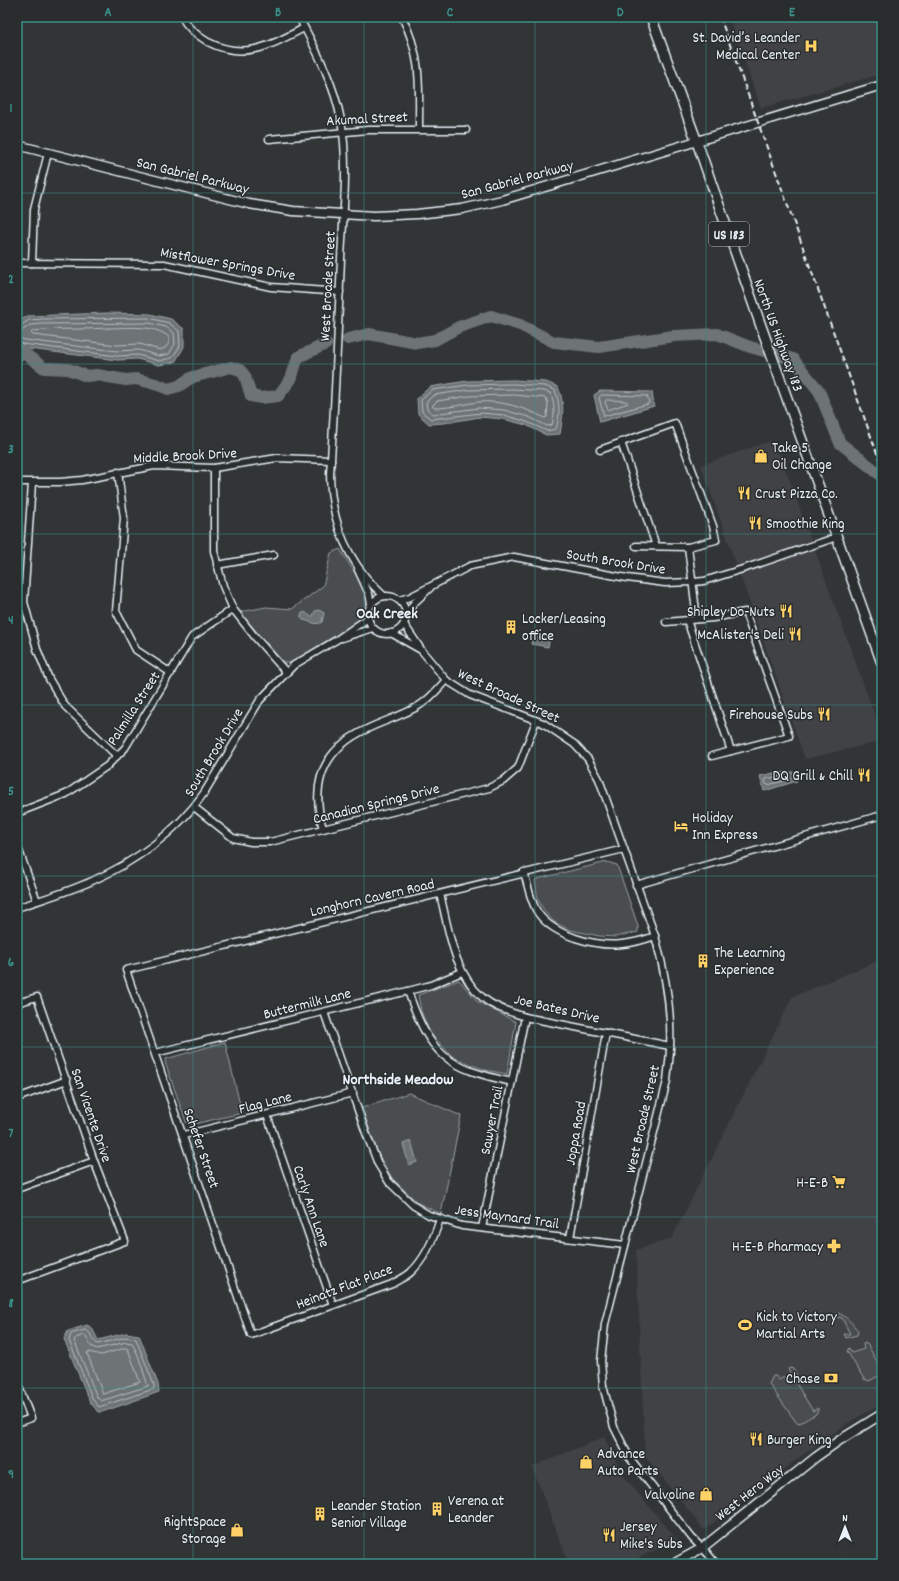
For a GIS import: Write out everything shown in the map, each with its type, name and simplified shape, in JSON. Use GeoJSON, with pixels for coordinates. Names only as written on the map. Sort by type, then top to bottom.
{"type":"FeatureCollection","features":[{"type":"Feature","properties":{"kind":"main road","name":"North US Highway 183"},"geometry":{"type":"LineString","coordinates":[[651,17],[697,142],[761,326],[882,663]]}},
{"type":"Feature","properties":{"kind":"street"},"geometry":{"type":"LineString","coordinates":[[182,17],[194,32],[203,39],[229,50],[247,51],[262,48],[304,28]]}},
{"type":"Feature","properties":{"kind":"street","name":"West Broade Street"},"geometry":{"type":"LineString","coordinates":[[299,17],[332,85],[343,131],[345,160],[330,485],[338,529],[369,594],[371,604]]}},
{"type":"Feature","properties":{"kind":"street"},"geometry":{"type":"LineString","coordinates":[[402,17],[410,33],[417,59],[419,83],[419,129]]}},
{"type":"Feature","properties":{"kind":"street","name":"San Gabriel Parkway"},"geometry":{"type":"LineString","coordinates":[[17,145],[249,204],[293,211],[374,216],[417,214],[462,209],[502,200],[882,85]]}},
{"type":"Feature","properties":{"kind":"street","name":"San Gabriel Parkway"},"geometry":{"type":"LineString","coordinates":[[853,95],[882,91]]}},
{"type":"Feature","properties":{"kind":"street","name":"Akumal Street"},"geometry":{"type":"LineString","coordinates":[[269,138],[343,131],[419,129],[466,130]]}},
{"type":"Feature","properties":{"kind":"street"},"geometry":{"type":"LineString","coordinates":[[32,263],[34,209],[48,153]]}},
{"type":"Feature","properties":{"kind":"street","name":"Mistflower Springs Drive"},"geometry":{"type":"LineString","coordinates":[[17,263],[164,264],[271,287],[340,292]]}},
{"type":"Feature","properties":{"kind":"street"},"geometry":{"type":"LineString","coordinates":[[600,450],[675,423],[713,526],[716,540],[688,547],[636,546]]}},
{"type":"Feature","properties":{"kind":"street"},"geometry":{"type":"LineString","coordinates":[[621,442],[656,546]]}},
{"type":"Feature","properties":{"kind":"street","name":"Middle Brook Drive"},"geometry":{"type":"LineString","coordinates":[[17,482],[32,483],[74,481],[154,466],[214,468],[277,458],[331,460]]}},
{"type":"Feature","properties":{"kind":"street"},"geometry":{"type":"LineString","coordinates":[[214,468],[214,551],[223,586],[233,610],[286,672]]}},
{"type":"Feature","properties":{"kind":"street"},"geometry":{"type":"LineString","coordinates":[[118,472],[124,518],[116,611],[136,650],[171,673]]}},
{"type":"Feature","properties":{"kind":"street"},"geometry":{"type":"LineString","coordinates":[[32,483],[24,602],[37,649],[49,679],[65,706],[117,756]]}},
{"type":"Feature","properties":{"kind":"street","name":"South Brook Drive"},"geometry":{"type":"LineString","coordinates":[[399,600],[470,566],[514,557],[627,578],[665,583],[693,582],[704,581],[746,568],[837,536]]}},
{"type":"Feature","properties":{"kind":"street"},"geometry":{"type":"LineString","coordinates":[[688,547],[697,619]]}},
{"type":"Feature","properties":{"kind":"street"},"geometry":{"type":"LineString","coordinates":[[217,565],[274,556]]}},
{"type":"Feature","properties":{"kind":"street","name":"West Broade Street"},"geometry":{"type":"LineString","coordinates":[[354,561],[376,589],[384,596]]}},
{"type":"Feature","properties":{"kind":"street","name":"South Brook Drive"},"geometry":{"type":"LineString","coordinates":[[406,615],[414,603],[437,582]]}},
{"type":"Feature","properties":{"kind":"street"},"geometry":{"type":"LineString","coordinates":[[384,596],[392,596],[399,600],[405,610],[406,615],[404,624],[391,634],[378,632],[373,628],[368,618],[371,604],[375,600],[384,596]]}},
{"type":"Feature","properties":{"kind":"street","name":"Palmilla Street"},"geometry":{"type":"LineString","coordinates":[[17,813],[66,794],[107,766],[125,748],[192,638],[233,610]]}},
{"type":"Feature","properties":{"kind":"street"},"geometry":{"type":"LineString","coordinates":[[666,622],[713,618],[745,612],[789,736],[712,756]]}},
{"type":"Feature","properties":{"kind":"street","name":"South Brook Drive"},"geometry":{"type":"LineString","coordinates":[[17,908],[92,882],[121,867],[157,843],[194,807],[260,700],[286,672],[294,665],[338,639],[368,618]]}},
{"type":"Feature","properties":{"kind":"street"},"geometry":{"type":"LineString","coordinates":[[687,620],[731,751]]}},
{"type":"Feature","properties":{"kind":"street","name":"West Broade Street"},"geometry":{"type":"LineString","coordinates":[[404,624],[422,651],[446,680],[470,695],[543,723],[574,744],[588,759],[599,779],[655,936],[662,962],[669,1005],[670,1046],[667,1081],[605,1324],[601,1361],[602,1386],[614,1427],[629,1457],[692,1538],[716,1564]]}},
{"type":"Feature","properties":{"kind":"street","name":"South Brook Drive"},"geometry":{"type":"LineString","coordinates":[[338,639],[373,628]]}},
{"type":"Feature","properties":{"kind":"street","name":"West Broade Street"},"geometry":{"type":"LineString","coordinates":[[391,634],[422,651]]}},
{"type":"Feature","properties":{"kind":"street"},"geometry":{"type":"LineString","coordinates":[[323,829],[318,807],[319,778],[330,756],[348,738],[419,705],[436,692],[446,680]]}},
{"type":"Feature","properties":{"kind":"street","name":"Canadian Springs Drive"},"geometry":{"type":"LineString","coordinates":[[194,807],[233,838],[251,842],[270,842],[489,788],[503,781],[518,768],[536,721]]}},
{"type":"Feature","properties":{"kind":"street"},"geometry":{"type":"LineString","coordinates":[[636,885],[882,815]]}},
{"type":"Feature","properties":{"kind":"street"},"geometry":{"type":"LineString","coordinates":[[17,845],[37,901]]}},
{"type":"Feature","properties":{"kind":"street","name":"Longhorn Cavern Road"},"geometry":{"type":"LineString","coordinates":[[126,970],[440,894],[524,872],[624,849]]}},
{"type":"Feature","properties":{"kind":"street"},"geometry":{"type":"LineString","coordinates":[[524,872],[531,899],[538,913],[547,923],[564,934],[607,945],[638,942],[655,936]]}},
{"type":"Feature","properties":{"kind":"street","name":"Joe Bates Drive"},"geometry":{"type":"LineString","coordinates":[[440,894],[455,957],[462,972],[473,987],[484,998],[507,1011],[525,1017],[670,1046]]}},
{"type":"Feature","properties":{"kind":"street","name":"Schefer Street"},"geometry":{"type":"LineString","coordinates":[[126,970],[156,1053],[251,1335]]}},
{"type":"Feature","properties":{"kind":"street","name":"Buttermilk Lane"},"geometry":{"type":"LineString","coordinates":[[156,1053],[431,985],[462,972]]}},
{"type":"Feature","properties":{"kind":"street"},"geometry":{"type":"LineString","coordinates":[[408,991],[424,1032],[433,1046],[443,1056],[472,1072],[512,1082]]}},
{"type":"Feature","properties":{"kind":"street","name":"San Vicente Drive"},"geometry":{"type":"LineString","coordinates":[[17,1003],[37,997],[94,1161],[125,1241],[17,1281]]}},
{"type":"Feature","properties":{"kind":"street","name":"Jess Maynard Trail"},"geometry":{"type":"LineString","coordinates":[[324,1012],[371,1148],[389,1182],[414,1206],[440,1219],[462,1226],[625,1245]]}},
{"type":"Feature","properties":{"kind":"street","name":"Sawyer Trail"},"geometry":{"type":"LineString","coordinates":[[482,1228],[525,1017]]}},
{"type":"Feature","properties":{"kind":"street","name":"Joppa Road"},"geometry":{"type":"LineString","coordinates":[[570,1238],[606,1033]]}},
{"type":"Feature","properties":{"kind":"street"},"geometry":{"type":"LineString","coordinates":[[17,1098],[67,1080]]}},
{"type":"Feature","properties":{"kind":"street","name":"Flag Lane"},"geometry":{"type":"LineString","coordinates":[[184,1135],[353,1094]]}},
{"type":"Feature","properties":{"kind":"street","name":"Carly Ann Lane"},"geometry":{"type":"LineString","coordinates":[[267,1114],[332,1305]]}},
{"type":"Feature","properties":{"kind":"street"},"geometry":{"type":"LineString","coordinates":[[17,1189],[94,1161]]}},
{"type":"Feature","properties":{"kind":"street","name":"Heinatz Flat Place"},"geometry":{"type":"LineString","coordinates":[[251,1335],[392,1284],[411,1272],[424,1256],[433,1239],[440,1219]]}},
{"type":"Feature","properties":{"kind":"street"},"geometry":{"type":"LineString","coordinates":[[17,1382],[31,1418],[17,1423]]}},
{"type":"Feature","properties":{"kind":"street","name":"West Hero Way"},"geometry":{"type":"LineString","coordinates":[[673,1564],[702,1548],[816,1457],[882,1414]]}},
{"type":"Feature","properties":{"kind":"shaded area","name":"St. David’s Leander Medical Center"},"geometry":{"type":"Polygon","coordinates":[[[729,17],[882,17],[882,74],[761,108],[729,17]]]}},
{"type":"Feature","properties":{"kind":"shaded area"},"geometry":{"type":"Polygon","coordinates":[[[767,442],[774,442],[777,453],[780,454],[882,735],[882,741],[805,759],[701,465],[767,442]]]}},
{"type":"Feature","properties":{"kind":"shaded area"},"geometry":{"type":"Polygon","coordinates":[[[340,549],[366,591],[368,603],[365,614],[361,620],[290,663],[284,663],[240,612],[266,607],[292,609],[323,586],[331,553],[340,549]]]}},
{"type":"Feature","properties":{"kind":"shaded area"},"geometry":{"type":"Polygon","coordinates":[[[607,862],[617,865],[638,926],[638,932],[615,937],[599,936],[570,930],[554,922],[545,912],[538,900],[535,880],[607,862]]]}},
{"type":"Feature","properties":{"kind":"shaded area"},"geometry":{"type":"Polygon","coordinates":[[[882,959],[882,1403],[848,1423],[800,1457],[704,1530],[645,1456],[636,1250],[672,1238],[792,997],[882,959]]]}},
{"type":"Feature","properties":{"kind":"shaded area"},"geometry":{"type":"Polygon","coordinates":[[[459,980],[478,1002],[516,1022],[507,1074],[485,1070],[453,1057],[430,1033],[421,1011],[418,995],[459,980]]]}},
{"type":"Feature","properties":{"kind":"shaded area"},"geometry":{"type":"Polygon","coordinates":[[[225,1042],[242,1113],[190,1125],[186,1122],[165,1062],[166,1059],[225,1042]]]}},
{"type":"Feature","properties":{"kind":"shaded area"},"geometry":{"type":"Polygon","coordinates":[[[409,1093],[461,1116],[441,1214],[418,1203],[392,1178],[378,1154],[362,1108],[409,1093]]]}},
{"type":"Feature","properties":{"kind":"shaded area"},"geometry":{"type":"Polygon","coordinates":[[[838,1313],[847,1318],[854,1326],[858,1331],[857,1335],[846,1338],[844,1334],[850,1334],[842,1318],[836,1317],[838,1313]]]}},
{"type":"Feature","properties":{"kind":"shaded area"},"geometry":{"type":"Polygon","coordinates":[[[865,1343],[868,1345],[881,1370],[880,1375],[869,1381],[864,1379],[847,1351],[849,1348],[852,1353],[864,1349],[863,1344],[865,1343]]]}},
{"type":"Feature","properties":{"kind":"shaded area"},"geometry":{"type":"Polygon","coordinates":[[[788,1369],[793,1369],[798,1377],[794,1380],[813,1411],[818,1408],[816,1414],[800,1423],[796,1422],[769,1384],[773,1376],[776,1376],[778,1380],[790,1374],[788,1369]]]}},
{"type":"Feature","properties":{"kind":"shaded area"},"geometry":{"type":"Polygon","coordinates":[[[604,1437],[622,1474],[677,1540],[625,1564],[569,1564],[532,1467],[604,1437]]]}},
{"type":"Feature","properties":{"kind":"shaded area"},"geometry":{"type":"Polygon","coordinates":[[[844,1558],[882,1561],[882,1564],[839,1564],[840,1560],[844,1558]]]}},
{"type":"Feature","properties":{"kind":"water"},"geometry":{"type":"Polygon","coordinates":[[[108,313],[150,314],[171,319],[184,329],[184,347],[175,362],[159,365],[137,359],[117,360],[21,348],[17,345],[17,323],[27,316],[108,313]]]}},
{"type":"Feature","properties":{"kind":"water"},"geometry":{"type":"Polygon","coordinates":[[[514,380],[546,382],[558,387],[562,399],[563,410],[560,434],[546,435],[526,425],[503,419],[480,417],[429,424],[418,414],[417,398],[430,387],[467,381],[514,380]]]}},
{"type":"Feature","properties":{"kind":"water"},"geometry":{"type":"Polygon","coordinates":[[[600,391],[652,392],[654,406],[600,422],[594,395],[600,391]]]}},
{"type":"Feature","properties":{"kind":"water"},"geometry":{"type":"Polygon","coordinates":[[[319,610],[324,613],[322,622],[320,623],[303,620],[301,617],[301,614],[305,612],[310,616],[313,616],[315,611],[319,610]]]}},
{"type":"Feature","properties":{"kind":"water"},"geometry":{"type":"Polygon","coordinates":[[[533,635],[550,638],[548,647],[531,644],[533,635]]]}},
{"type":"Feature","properties":{"kind":"water"},"geometry":{"type":"Polygon","coordinates":[[[793,772],[797,781],[764,791],[760,776],[774,773],[793,772]]]}},
{"type":"Feature","properties":{"kind":"water"},"geometry":{"type":"Polygon","coordinates":[[[411,1141],[417,1162],[409,1165],[403,1144],[411,1141]]]}},
{"type":"Feature","properties":{"kind":"water"},"geometry":{"type":"Polygon","coordinates":[[[87,1325],[92,1328],[98,1340],[126,1333],[139,1335],[158,1384],[159,1392],[102,1412],[98,1412],[90,1402],[64,1339],[68,1331],[87,1325]]]}},
{"type":"Feature","properties":{"kind":"waterway"},"geometry":{"type":"LineString","coordinates":[[348,339],[369,334],[417,343],[435,340],[459,327],[491,316],[520,325],[554,342],[599,347],[674,336],[717,334],[750,347],[793,359],[819,391],[840,443],[882,476]]}},
{"type":"Feature","properties":{"kind":"waterway"},"geometry":{"type":"LineString","coordinates":[[17,357],[24,353],[44,368],[68,369],[87,376],[97,375],[126,380],[136,379],[168,389],[179,386],[193,377],[231,367],[240,370],[245,376],[251,396],[261,398],[278,396],[291,379],[298,357],[326,344]]}},
{"type":"Feature","properties":{"kind":"railway"},"geometry":{"type":"LineString","coordinates":[[720,17],[882,467]]}},
{"type":"Feature","properties":{"kind":"place","name":"St. David’s Leander Medical Center"},"geometry":{"type":"Point","coordinates":[811,46]}},
{"type":"Feature","properties":{"kind":"place","name":"Take 5 Oil Change"},"geometry":{"type":"Point","coordinates":[761,456]}},
{"type":"Feature","properties":{"kind":"place","name":"Crust Pizza Co."},"geometry":{"type":"Point","coordinates":[744,493]}},
{"type":"Feature","properties":{"kind":"place","name":"Smoothie King"},"geometry":{"type":"Point","coordinates":[755,523]}},
{"type":"Feature","properties":{"kind":"place","name":"Shipley Do-Nuts"},"geometry":{"type":"Point","coordinates":[786,611]}},
{"type":"Feature","properties":{"kind":"place","name":"Locker/Leasing office"},"geometry":{"type":"Point","coordinates":[511,627]}},
{"type":"Feature","properties":{"kind":"place","name":"McAlister's Deli"},"geometry":{"type":"Point","coordinates":[795,634]}},
{"type":"Feature","properties":{"kind":"place","name":"Firehouse Subs"},"geometry":{"type":"Point","coordinates":[824,714]}},
{"type":"Feature","properties":{"kind":"place","name":"DQ Grill & Chill"},"geometry":{"type":"Point","coordinates":[864,775]}},
{"type":"Feature","properties":{"kind":"place","name":"Holiday Inn Express"},"geometry":{"type":"Point","coordinates":[681,826]}},
{"type":"Feature","properties":{"kind":"place","name":"The Learning Experience"},"geometry":{"type":"Point","coordinates":[703,961]}},
{"type":"Feature","properties":{"kind":"place","name":"H-E-B"},"geometry":{"type":"Point","coordinates":[839,1182]}},
{"type":"Feature","properties":{"kind":"place","name":"H-E-B Pharmacy"},"geometry":{"type":"Point","coordinates":[834,1246]}},
{"type":"Feature","properties":{"kind":"place","name":"Kick to Victory Martial Arts"},"geometry":{"type":"Point","coordinates":[745,1325]}},
{"type":"Feature","properties":{"kind":"place","name":"Chase"},"geometry":{"type":"Point","coordinates":[831,1378]}},
{"type":"Feature","properties":{"kind":"place","name":"Burger King"},"geometry":{"type":"Point","coordinates":[756,1439]}},
{"type":"Feature","properties":{"kind":"place","name":"Advance Auto Parts"},"geometry":{"type":"Point","coordinates":[586,1462]}},
{"type":"Feature","properties":{"kind":"place","name":"Valvoline"},"geometry":{"type":"Point","coordinates":[706,1494]}},
{"type":"Feature","properties":{"kind":"place","name":"Verena at Leander"},"geometry":{"type":"Point","coordinates":[437,1509]}},
{"type":"Feature","properties":{"kind":"place","name":"Leander Station Senior Village"},"geometry":{"type":"Point","coordinates":[320,1514]}},
{"type":"Feature","properties":{"kind":"place","name":"RightSpace Storage"},"geometry":{"type":"Point","coordinates":[237,1530]}},
{"type":"Feature","properties":{"kind":"place","name":"Jersey Mike's Subs"},"geometry":{"type":"Point","coordinates":[609,1535]}},
{"type":"Feature","properties":{"kind":"district","name":"Oak Creek"},"geometry":{"type":"Point","coordinates":[387,612]}},
{"type":"Feature","properties":{"kind":"district","name":"Northside Meadow"},"geometry":{"type":"Point","coordinates":[398,1078]}}]}
